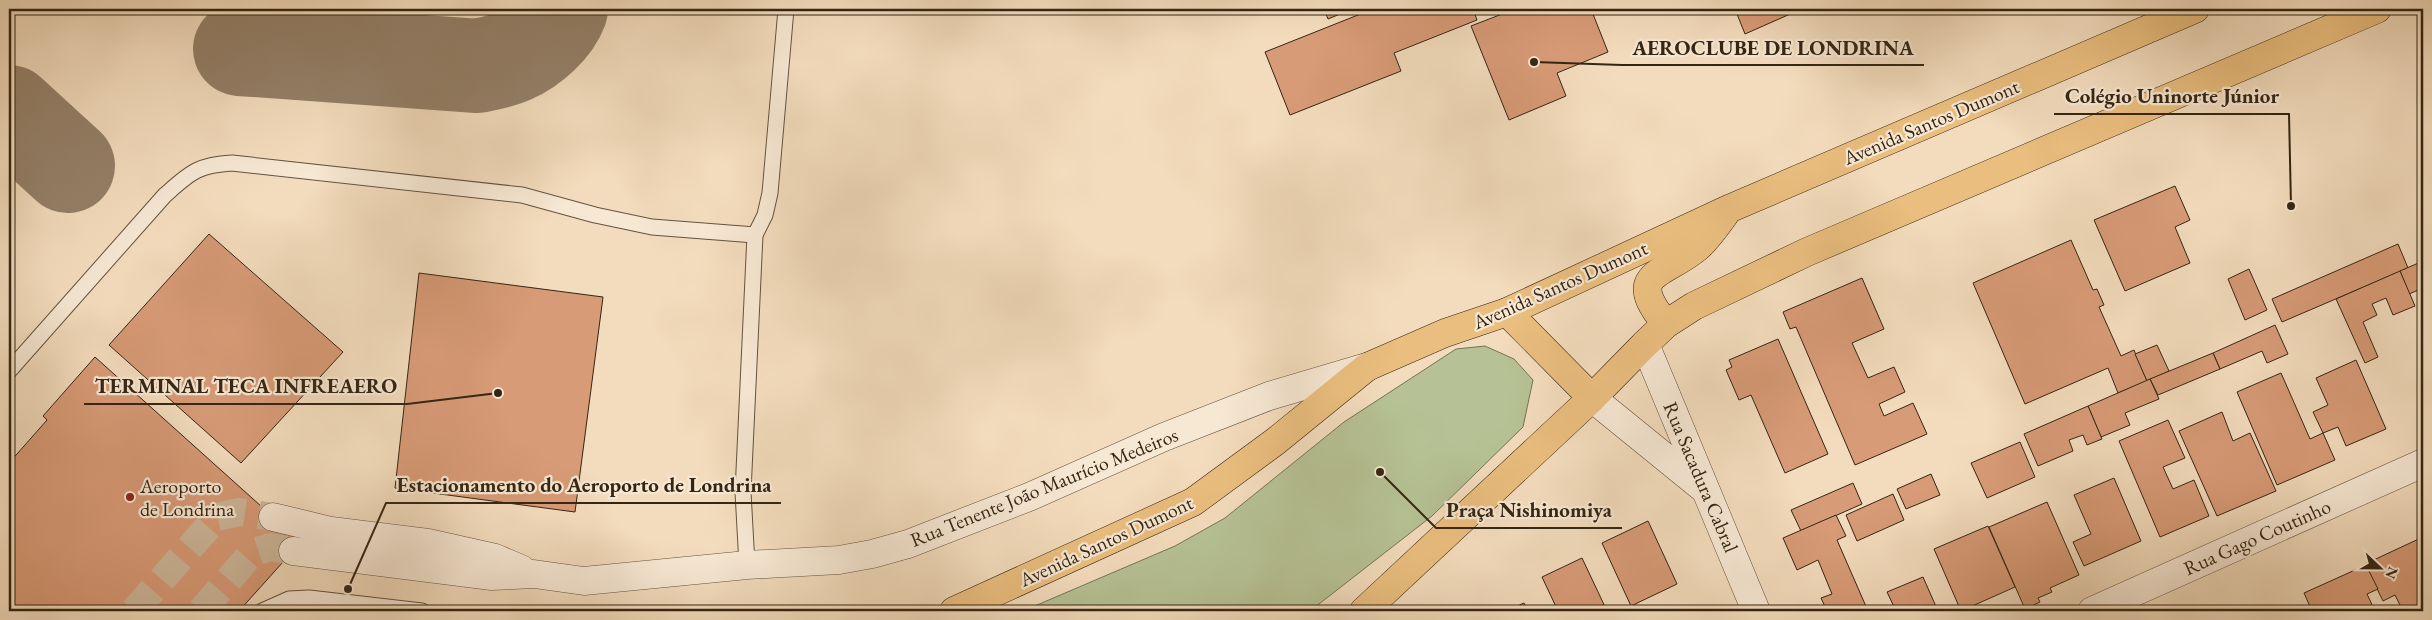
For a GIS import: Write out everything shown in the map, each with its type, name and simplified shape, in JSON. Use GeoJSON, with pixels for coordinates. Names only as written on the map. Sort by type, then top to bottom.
{"type":"FeatureCollection","features":[{"type":"Feature","properties":{"kind":"main road","name":"Avenida Santos Dumont"},"geometry":{"type":"LineString","coordinates":[[954,611],[1193,502],[1276,441],[1367,367],[1445,333],[1507,312],[1731,208],[2164,15],[2195,9]]}},
{"type":"Feature","properties":{"kind":"main road"},"geometry":{"type":"LineString","coordinates":[[1364,611],[1592,398],[1666,324],[1694,306],[1807,252],[2378,9]]}},
{"type":"Feature","properties":{"kind":"main road"},"geometry":{"type":"LineString","coordinates":[[1666,324],[1652,308],[1647,290],[1649,282],[1655,274],[1698,247],[1731,208]]}},
{"type":"Feature","properties":{"kind":"main road"},"geometry":{"type":"LineString","coordinates":[[1507,312],[1592,398]]}},
{"type":"Feature","properties":{"kind":"street","name":"Rua Sacadura Cabral"},"geometry":{"type":"LineString","coordinates":[[1645,344],[1756,611]]}},
{"type":"Feature","properties":{"kind":"street","name":"Rua Tenente João Maurício Medeiros"},"geometry":{"type":"LineString","coordinates":[[292,551],[492,576],[534,574],[584,581],[747,565],[838,560],[872,554],[908,544],[1029,497],[1164,437],[1260,400],[1367,367]]}},
{"type":"Feature","properties":{"kind":"street"},"geometry":{"type":"LineString","coordinates":[[1592,398],[1707,492]]}},
{"type":"Feature","properties":{"kind":"street","name":"Rua Gago Coutinho"},"geometry":{"type":"LineString","coordinates":[[2092,611],[2423,463]]}},
{"type":"Feature","properties":{"kind":"street","name":"Rua Tenente João Maurício Medeiros"},"geometry":{"type":"LineString","coordinates":[[273,517],[331,531],[428,543],[476,553],[495,558],[534,574]]}},
{"type":"Feature","properties":{"kind":"lane"},"geometry":{"type":"LineString","coordinates":[[747,565],[742,492],[756,235],[765,216],[770,193],[786,9]]}},
{"type":"Feature","properties":{"kind":"lane"},"geometry":{"type":"LineString","coordinates":[[9,371],[164,195],[192,172],[209,164],[232,163],[522,196],[595,216],[652,227],[756,235]]}},
{"type":"Feature","properties":{"kind":"lane"},"geometry":{"type":"LineString","coordinates":[[262,611],[289,599],[308,598],[422,611]]}},
{"type":"Feature","properties":{"kind":"green space"},"geometry":{"type":"Polygon","coordinates":[[[1485,346],[1514,359],[1533,380],[1523,427],[1432,516],[1310,611],[1023,611],[1175,546],[1225,518],[1344,422],[1456,349],[1485,346]]]}},
{"type":"Feature","properties":{"kind":"building"},"geometry":{"type":"Polygon","coordinates":[[[1324,9],[1352,9],[1328,19],[1324,9]]]}},
{"type":"Feature","properties":{"kind":"building"},"geometry":{"type":"Polygon","coordinates":[[[1373,9],[1473,9],[1477,20],[1394,53],[1401,71],[1290,115],[1265,52],[1373,9]]]}},
{"type":"Feature","properties":{"kind":"building"},"geometry":{"type":"Polygon","coordinates":[[[1515,9],[1591,9],[1608,52],[1557,73],[1566,96],[1509,120],[1471,26],[1515,9]]]}},
{"type":"Feature","properties":{"kind":"building"},"geometry":{"type":"Polygon","coordinates":[[[1735,9],[1796,9],[1797,11],[1745,34],[1735,9]]]}},
{"type":"Feature","properties":{"kind":"building"},"geometry":{"type":"Polygon","coordinates":[[[2175,186],[2190,220],[2175,227],[2190,263],[2125,291],[2094,220],[2175,186]]]}},
{"type":"Feature","properties":{"kind":"building"},"geometry":{"type":"Polygon","coordinates":[[[209,234],[343,352],[241,463],[109,345],[209,234]]]}},
{"type":"Feature","properties":{"kind":"building"},"geometry":{"type":"Polygon","coordinates":[[[2071,240],[2093,290],[2097,289],[2104,305],[2099,307],[2121,356],[2134,350],[2147,381],[2118,393],[2108,368],[2025,404],[1973,283],[2071,240]]]}},
{"type":"Feature","properties":{"kind":"building"},"geometry":{"type":"Polygon","coordinates":[[[2398,244],[2408,268],[2282,322],[2272,299],[2398,244]]]}},
{"type":"Feature","properties":{"kind":"building"},"geometry":{"type":"Polygon","coordinates":[[[2423,261],[2423,288],[2409,294],[2400,271],[2423,261]]]}},
{"type":"Feature","properties":{"kind":"building"},"geometry":{"type":"Polygon","coordinates":[[[2249,269],[2267,310],[2245,320],[2228,279],[2249,269]]]}},
{"type":"Feature","properties":{"kind":"building"},"geometry":{"type":"Polygon","coordinates":[[[2400,271],[2415,306],[2393,315],[2386,298],[2372,304],[2377,315],[2363,322],[2378,357],[2365,363],[2336,299],[2400,271]]]}},
{"type":"Feature","properties":{"kind":"building"},"geometry":{"type":"Polygon","coordinates":[[[419,273],[603,297],[575,512],[395,488],[419,273]]]}},
{"type":"Feature","properties":{"kind":"building"},"geometry":{"type":"Polygon","coordinates":[[[1862,278],[1884,329],[1852,343],[1868,378],[1894,367],[1905,392],[1879,404],[1884,416],[1913,403],[1927,434],[1855,465],[1796,327],[1790,329],[1783,312],[1862,278]]]}},
{"type":"Feature","properties":{"kind":"building"},"geometry":{"type":"Polygon","coordinates":[[[2275,325],[2288,354],[2267,363],[2262,351],[2220,369],[2213,353],[2275,325]]]}},
{"type":"Feature","properties":{"kind":"building"},"geometry":{"type":"Polygon","coordinates":[[[1778,339],[1828,454],[1785,473],[1751,395],[1739,400],[1726,370],[1732,367],[1729,360],[1778,339]]]}},
{"type":"Feature","properties":{"kind":"building"},"geometry":{"type":"Polygon","coordinates":[[[2157,345],[2169,371],[2147,381],[2135,354],[2157,345]]]}},
{"type":"Feature","properties":{"kind":"building"},"geometry":{"type":"Polygon","coordinates":[[[2213,353],[2220,369],[2158,395],[2150,379],[2213,353]]]}},
{"type":"Feature","properties":{"kind":"building","name":"Aeroporto de Londrina"},"geometry":{"type":"Polygon","coordinates":[[[95,357],[301,542],[239,611],[9,611],[9,463],[47,420],[43,416],[95,357]]]}},
{"type":"Feature","properties":{"kind":"building"},"geometry":{"type":"Polygon","coordinates":[[[2356,360],[2386,429],[2346,446],[2338,427],[2323,433],[2313,412],[2328,405],[2316,378],[2356,360]]]}},
{"type":"Feature","properties":{"kind":"building"},"geometry":{"type":"Polygon","coordinates":[[[2281,373],[2310,439],[2323,433],[2335,460],[2277,485],[2237,392],[2281,373]]]}},
{"type":"Feature","properties":{"kind":"building"},"geometry":{"type":"Polygon","coordinates":[[[2150,379],[2159,399],[2125,413],[2130,425],[2101,437],[2088,406],[2150,379]]]}},
{"type":"Feature","properties":{"kind":"building"},"geometry":{"type":"Polygon","coordinates":[[[2088,406],[2102,439],[2087,445],[2083,435],[2069,440],[2073,451],[2038,466],[2024,434],[2088,406]]]}},
{"type":"Feature","properties":{"kind":"building"},"geometry":{"type":"Polygon","coordinates":[[[2222,412],[2233,441],[2250,433],[2276,491],[2217,516],[2179,431],[2222,412]]]}},
{"type":"Feature","properties":{"kind":"building"},"geometry":{"type":"Polygon","coordinates":[[[2168,420],[2185,458],[2163,467],[2173,489],[2194,480],[2209,516],[2160,537],[2119,441],[2168,420]]]}},
{"type":"Feature","properties":{"kind":"building"},"geometry":{"type":"Polygon","coordinates":[[[2020,442],[2035,477],[1987,498],[1971,463],[2020,442]]]}},
{"type":"Feature","properties":{"kind":"building"},"geometry":{"type":"Polygon","coordinates":[[[1931,474],[1940,495],[1906,509],[1897,489],[1931,474]]]}},
{"type":"Feature","properties":{"kind":"building"},"geometry":{"type":"Polygon","coordinates":[[[2114,478],[2141,541],[2084,566],[2073,542],[2091,534],[2074,495],[2114,478]]]}},
{"type":"Feature","properties":{"kind":"building"},"geometry":{"type":"Polygon","coordinates":[[[1853,483],[1862,504],[1801,531],[1791,510],[1853,483]]]}},
{"type":"Feature","properties":{"kind":"building"},"geometry":{"type":"Polygon","coordinates":[[[1893,494],[1904,520],[1857,541],[1846,515],[1893,494]]]}},
{"type":"Feature","properties":{"kind":"building"},"geometry":{"type":"Polygon","coordinates":[[[2047,502],[2079,575],[2050,588],[2052,592],[2038,598],[2040,602],[2025,609],[1989,527],[2047,502]]]}},
{"type":"Feature","properties":{"kind":"building"},"geometry":{"type":"Polygon","coordinates":[[[1836,515],[1846,536],[1837,540],[1868,611],[1827,611],[1821,598],[1832,594],[1818,560],[1797,570],[1783,538],[1836,515]]]}},
{"type":"Feature","properties":{"kind":"building"},"geometry":{"type":"Polygon","coordinates":[[[1648,521],[1677,584],[1631,606],[1602,543],[1648,521]]]}},
{"type":"Feature","properties":{"kind":"building"},"geometry":{"type":"Polygon","coordinates":[[[1988,526],[2015,587],[1961,611],[1934,549],[1988,526]]]}},
{"type":"Feature","properties":{"kind":"building"},"geometry":{"type":"Polygon","coordinates":[[[2423,537],[2423,611],[2403,611],[2395,595],[2383,601],[2365,564],[2423,537]]]}},
{"type":"Feature","properties":{"kind":"building"},"geometry":{"type":"Polygon","coordinates":[[[1582,558],[1607,611],[1558,611],[1542,577],[1582,558]]]}},
{"type":"Feature","properties":{"kind":"building"},"geometry":{"type":"Polygon","coordinates":[[[2366,565],[2378,589],[2367,594],[2375,611],[2312,611],[2304,593],[2366,565]]]}},
{"type":"Feature","properties":{"kind":"building"},"geometry":{"type":"Polygon","coordinates":[[[1923,577],[1938,611],[1896,611],[1887,592],[1923,577]]]}},
{"type":"Feature","properties":{"kind":"building"},"geometry":{"type":"Polygon","coordinates":[[[1524,603],[1528,611],[1506,611],[1524,603]]]}},
{"type":"Feature","properties":{"kind":"taxiway"},"geometry":{"type":"LineString","coordinates":[[240,49],[478,66],[505,59],[528,48],[548,30],[561,9]]}},
{"type":"Feature","properties":{"kind":"taxiway"},"geometry":{"type":"LineString","coordinates":[[9,112],[68,166]]}},
{"type":"Feature","properties":{"kind":"tunnel"},"geometry":{"type":"LineString","coordinates":[[134,611],[217,517],[239,512],[273,517]]}},
{"type":"Feature","properties":{"kind":"tunnel"},"geometry":{"type":"LineString","coordinates":[[201,611],[252,553],[270,547],[293,551]]}},
{"type":"Feature","properties":{"kind":"place","name":"AEROCLUBE DE LONDRINA"},"geometry":{"type":"Point","coordinates":[1534,62]}},
{"type":"Feature","properties":{"kind":"place","name":"Colégio Uninorte Júnior"},"geometry":{"type":"Point","coordinates":[2291,206]}},
{"type":"Feature","properties":{"kind":"place","name":"TERMINAL TECA INFREAERO"},"geometry":{"type":"Point","coordinates":[498,393]}},
{"type":"Feature","properties":{"kind":"place","name":"Praça Nishinomiya"},"geometry":{"type":"Point","coordinates":[1380,472]}},
{"type":"Feature","properties":{"kind":"place","name":"Aeroporto de Londrina"},"geometry":{"type":"Point","coordinates":[130,497]}},
{"type":"Feature","properties":{"kind":"place","name":"Estacionamento do Aeroporto de Londrina"},"geometry":{"type":"Point","coordinates":[348,589]}}]}
